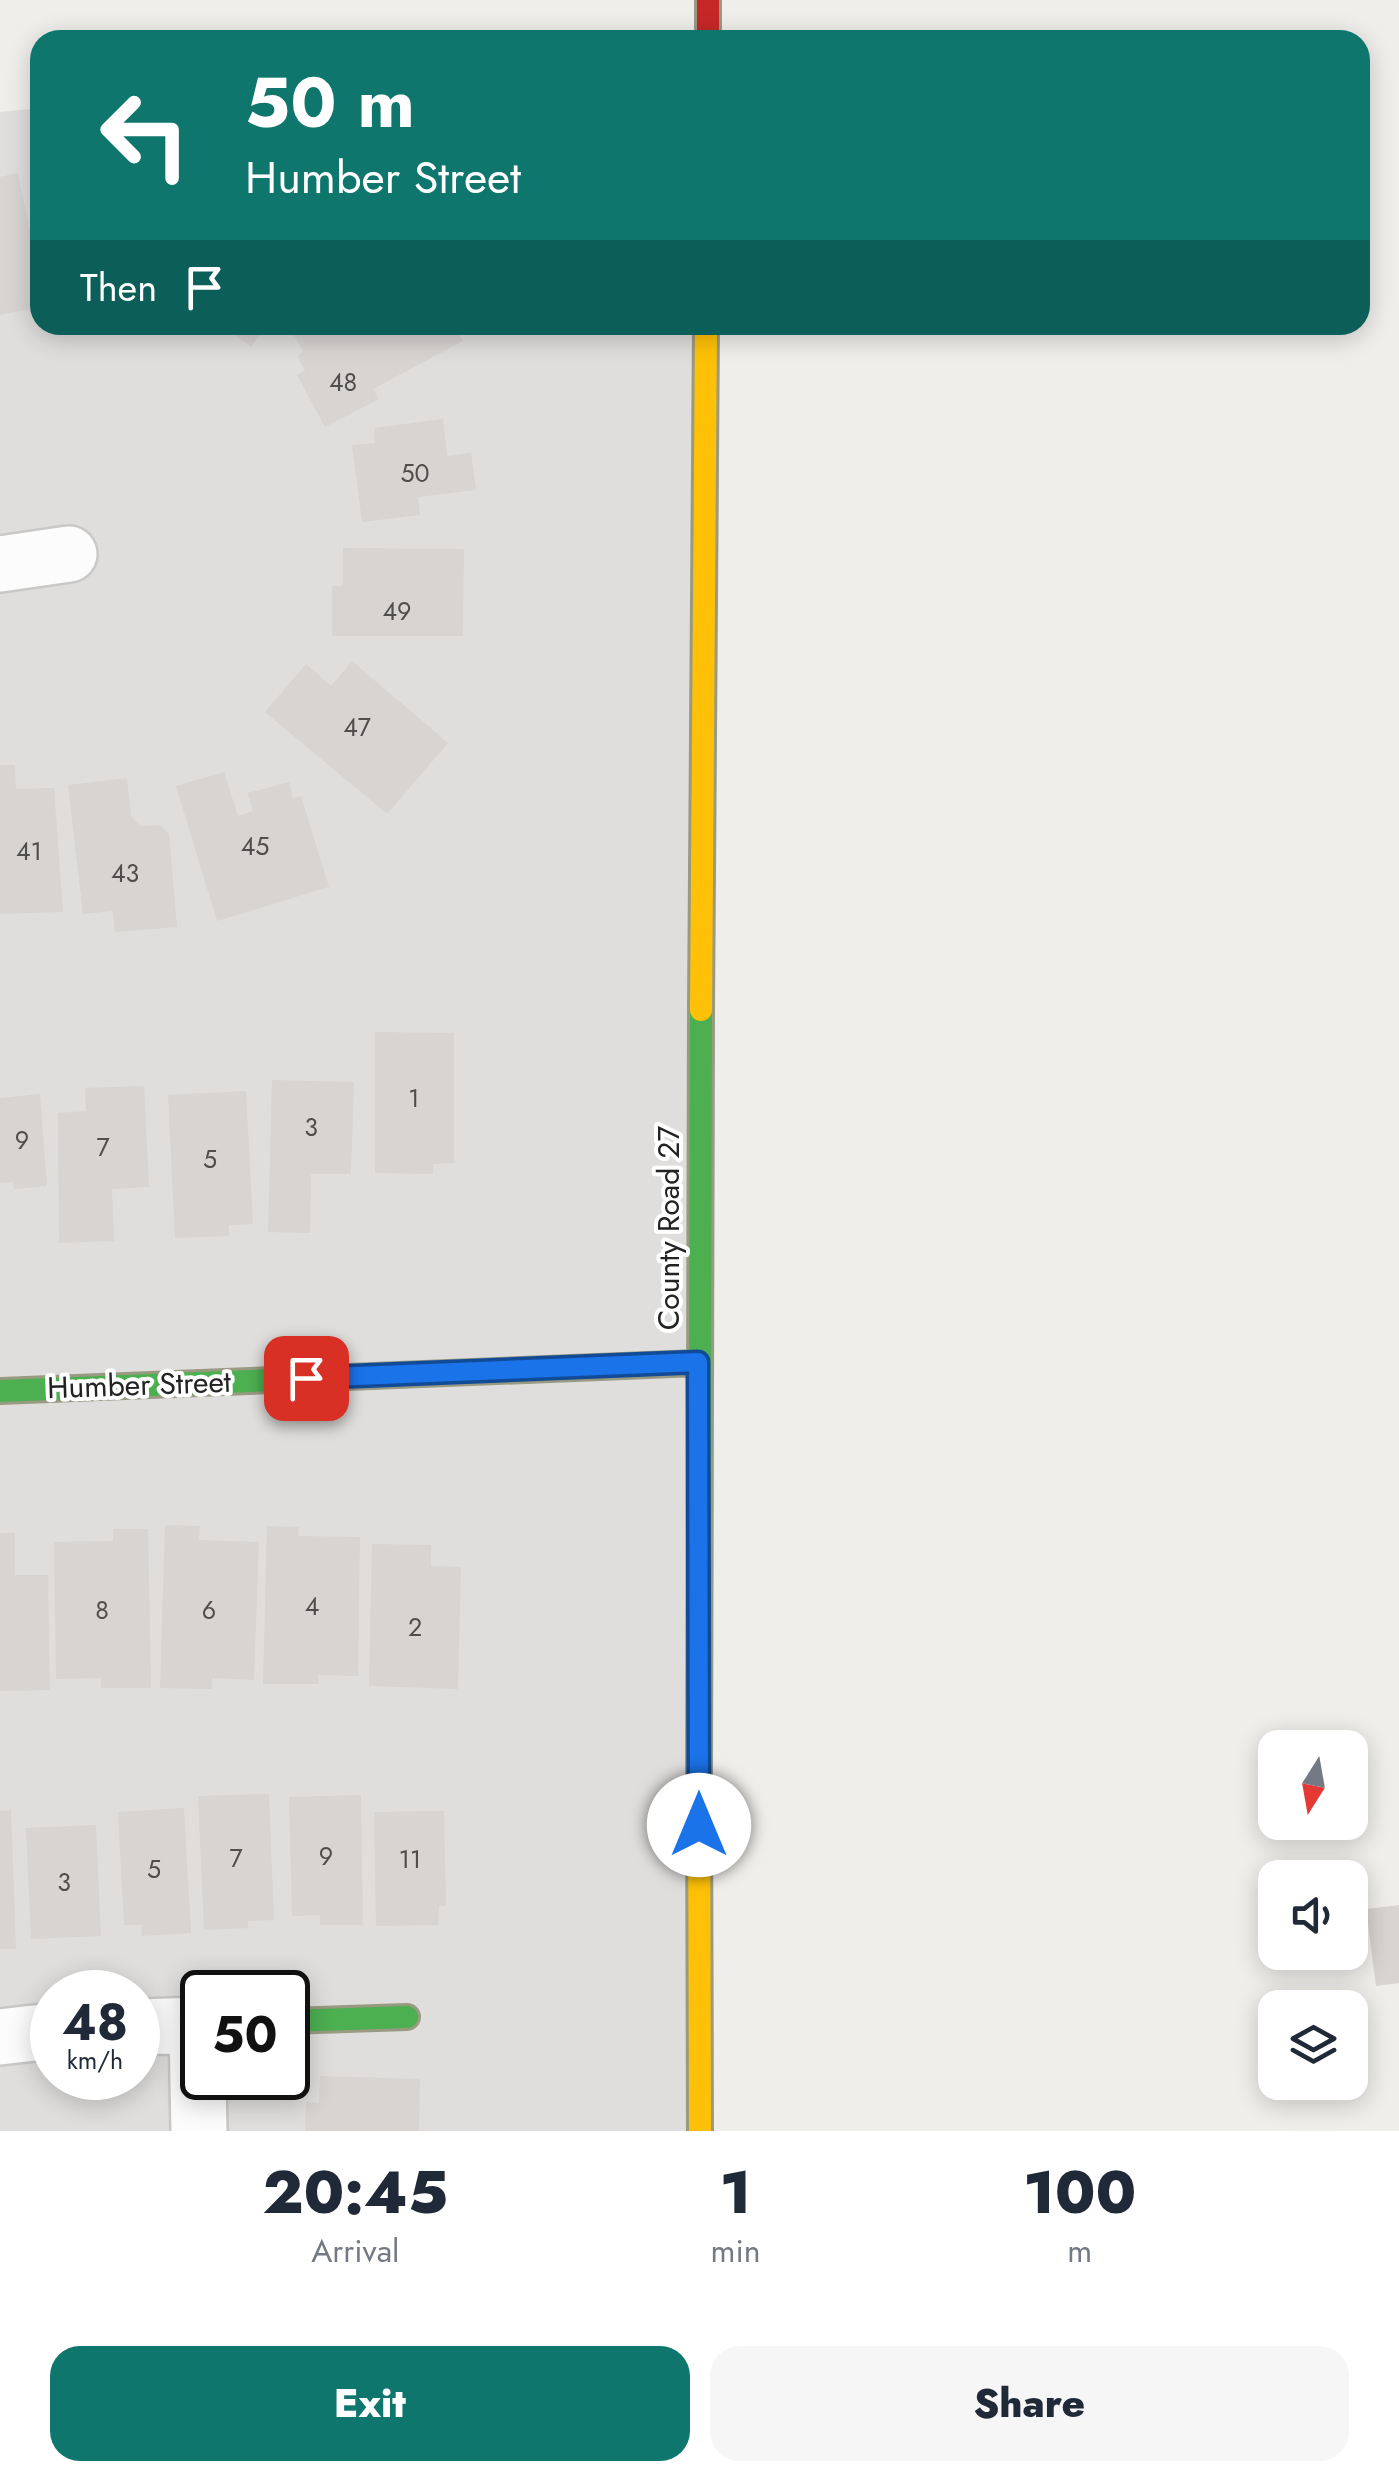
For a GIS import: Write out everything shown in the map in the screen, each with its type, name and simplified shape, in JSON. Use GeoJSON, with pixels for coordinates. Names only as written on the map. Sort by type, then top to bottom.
{"type":"FeatureCollection","features":[{"type":"Feature","properties":{"kind":"main road"},"geometry":{"type":"LineString","coordinates":[[708,0],[708,30]]}},
{"type":"Feature","properties":{"kind":"main road","name":"County Road 27"},"geometry":{"type":"LineString","coordinates":[[700,2131],[698,1362],[706,335]]}},
{"type":"Feature","properties":{"kind":"main road","name":"Humber Street"},"geometry":{"type":"LineString","coordinates":[[0,1391],[698,1362]]}},
{"type":"Feature","properties":{"kind":"main road"},"geometry":{"type":"LineString","coordinates":[[310,2020],[406,2016]]}},
{"type":"Feature","properties":{"kind":"street"},"geometry":{"type":"LineString","coordinates":[[0,564],[69,554]]}},
{"type":"Feature","properties":{"kind":"street"},"geometry":{"type":"LineString","coordinates":[[0,2037],[30,2033]]}},
{"type":"Feature","properties":{"kind":"street"},"geometry":{"type":"LineString","coordinates":[[199,2100],[199,2131]]}},
{"type":"Feature","properties":{"kind":"shaded area"},"geometry":{"type":"Polygon","coordinates":[[[30,109],[30,335],[706,335],[700,2131],[0,2131],[0,112],[30,109]]]}},
{"type":"Feature","properties":{"kind":"building"},"geometry":{"type":"Polygon","coordinates":[[[18,173],[30,232],[30,309],[0,315],[0,177],[18,173]]]}},
{"type":"Feature","properties":{"kind":"building"},"geometry":{"type":"Polygon","coordinates":[[[235,335],[260,335],[251,347],[235,335]]]}},
{"type":"Feature","properties":{"kind":"building"},"geometry":{"type":"Polygon","coordinates":[[[294,335],[460,335],[463,341],[373,389],[379,399],[325,427],[297,375],[305,370],[297,356],[303,352],[294,335]]]}},
{"type":"Feature","properties":{"kind":"building"},"geometry":{"type":"Polygon","coordinates":[[[443,419],[447,456],[471,453],[476,490],[418,497],[420,515],[362,522],[352,445],[375,443],[374,428],[443,419]]]}},
{"type":"Feature","properties":{"kind":"building"},"geometry":{"type":"Polygon","coordinates":[[[343,548],[464,549],[463,636],[332,636],[332,586],[343,586],[343,548]]]}},
{"type":"Feature","properties":{"kind":"building"},"geometry":{"type":"Polygon","coordinates":[[[352,661],[448,743],[387,814],[265,712],[306,664],[331,686],[352,661]]]}},
{"type":"Feature","properties":{"kind":"building"},"geometry":{"type":"Polygon","coordinates":[[[0,765],[15,765],[16,789],[54,788],[63,912],[0,914],[0,765]]]}},
{"type":"Feature","properties":{"kind":"building"},"geometry":{"type":"Polygon","coordinates":[[[224,772],[238,816],[253,811],[248,793],[289,782],[293,798],[301,796],[329,887],[217,921],[176,786],[224,772]]]}},
{"type":"Feature","properties":{"kind":"building"},"geometry":{"type":"Polygon","coordinates":[[[127,778],[131,816],[140,826],[160,825],[169,834],[177,927],[115,932],[113,911],[83,914],[68,785],[127,778]]]}},
{"type":"Feature","properties":{"kind":"building"},"geometry":{"type":"Polygon","coordinates":[[[375,1032],[454,1033],[454,1163],[433,1164],[433,1174],[375,1173],[375,1032]]]}},
{"type":"Feature","properties":{"kind":"building"},"geometry":{"type":"Polygon","coordinates":[[[272,1080],[354,1082],[351,1174],[311,1174],[310,1233],[268,1232],[272,1080]]]}},
{"type":"Feature","properties":{"kind":"building"},"geometry":{"type":"Polygon","coordinates":[[[144,1086],[149,1187],[112,1189],[114,1241],[59,1243],[58,1113],[86,1111],[85,1088],[144,1086]]]}},
{"type":"Feature","properties":{"kind":"building"},"geometry":{"type":"Polygon","coordinates":[[[246,1091],[253,1224],[229,1225],[229,1236],[175,1238],[168,1095],[246,1091]]]}},
{"type":"Feature","properties":{"kind":"building"},"geometry":{"type":"Polygon","coordinates":[[[40,1094],[47,1186],[14,1189],[13,1182],[0,1183],[0,1098],[40,1094]]]}},
{"type":"Feature","properties":{"kind":"building"},"geometry":{"type":"Polygon","coordinates":[[[165,1525],[200,1526],[199,1540],[259,1542],[254,1680],[212,1678],[212,1689],[160,1688],[165,1525]]]}},
{"type":"Feature","properties":{"kind":"building"},"geometry":{"type":"Polygon","coordinates":[[[267,1526],[299,1527],[298,1536],[360,1537],[358,1676],[318,1675],[318,1684],[263,1684],[267,1526]]]}},
{"type":"Feature","properties":{"kind":"building"},"geometry":{"type":"Polygon","coordinates":[[[113,1529],[148,1529],[151,1688],[101,1688],[101,1678],[56,1679],[54,1542],[113,1541],[113,1529]]]}},
{"type":"Feature","properties":{"kind":"building"},"geometry":{"type":"Polygon","coordinates":[[[0,1533],[15,1533],[15,1575],[48,1575],[50,1690],[0,1691],[0,1533]]]}},
{"type":"Feature","properties":{"kind":"building"},"geometry":{"type":"Polygon","coordinates":[[[372,1544],[431,1545],[431,1566],[461,1567],[458,1689],[369,1686],[372,1544]]]}},
{"type":"Feature","properties":{"kind":"building"},"geometry":{"type":"Polygon","coordinates":[[[269,1794],[274,1920],[248,1921],[248,1928],[204,1930],[198,1796],[269,1794]]]}},
{"type":"Feature","properties":{"kind":"building"},"geometry":{"type":"Polygon","coordinates":[[[361,1795],[363,1925],[320,1925],[320,1915],[292,1916],[289,1797],[361,1795]]]}},
{"type":"Feature","properties":{"kind":"building"},"geometry":{"type":"Polygon","coordinates":[[[184,1808],[191,1933],[142,1936],[141,1925],[124,1925],[118,1812],[184,1808]]]}},
{"type":"Feature","properties":{"kind":"building"},"geometry":{"type":"Polygon","coordinates":[[[11,1810],[16,1949],[0,1949],[0,1811],[11,1810]]]}},
{"type":"Feature","properties":{"kind":"building"},"geometry":{"type":"Polygon","coordinates":[[[444,1811],[446,1906],[439,1906],[438,1925],[376,1926],[374,1812],[444,1811]]]}},
{"type":"Feature","properties":{"kind":"building"},"geometry":{"type":"Polygon","coordinates":[[[96,1825],[101,1936],[31,1939],[26,1828],[96,1825]]]}},
{"type":"Feature","properties":{"kind":"building"},"geometry":{"type":"Polygon","coordinates":[[[1399,1905],[1399,1983],[1376,1986],[1368,1909],[1399,1905]]]}},
{"type":"Feature","properties":{"kind":"building"},"geometry":{"type":"Polygon","coordinates":[[[320,2076],[420,2079],[419,2131],[305,2131],[306,2102],[319,2103],[320,2076]]]}},
{"type":"Feature","properties":{"kind":"traffic: fast"},"geometry":{"type":"LineString","coordinates":[[699,1783],[701,1010]]}},
{"type":"Feature","properties":{"kind":"traffic: fast"},"geometry":{"type":"LineString","coordinates":[[0,1391],[698,1363]]}},
{"type":"Feature","properties":{"kind":"traffic: fast"},"geometry":{"type":"LineString","coordinates":[[310,2020],[407,2017]]}},
{"type":"Feature","properties":{"kind":"traffic: slow"},"geometry":{"type":"LineString","coordinates":[[701,1010],[706,335]]}},
{"type":"Feature","properties":{"kind":"traffic: slow"},"geometry":{"type":"LineString","coordinates":[[699,1783],[700,2131]]}},
{"type":"Feature","properties":{"kind":"traffic: jam"},"geometry":{"type":"LineString","coordinates":[[708,0],[708,30]]}},
{"type":"Feature","properties":{"kind":"route"},"geometry":{"type":"LineString","coordinates":[[306,1378],[698,1362],[699,1825]]}}]}
